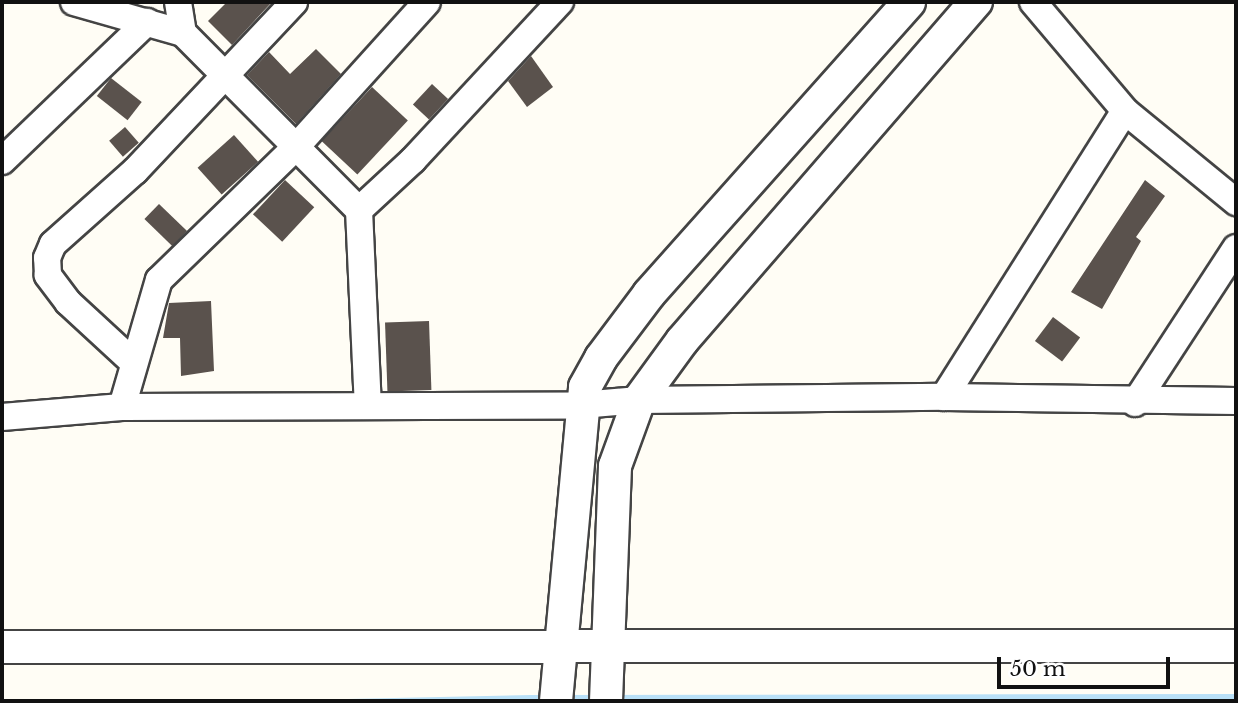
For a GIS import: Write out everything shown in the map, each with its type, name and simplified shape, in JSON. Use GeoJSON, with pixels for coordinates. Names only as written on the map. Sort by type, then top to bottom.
{"type":"FeatureCollection","features":[{"type":"Feature","properties":{"kind":"street"},"geometry":{"type":"LineString","coordinates":[[74,2],[183,33],[359,211],[368,406]]}},
{"type":"Feature","properties":{"kind":"street"},"geometry":{"type":"LineString","coordinates":[[178,2],[183,33]]}},
{"type":"Feature","properties":{"kind":"street"},"geometry":{"type":"LineString","coordinates":[[134,363],[68,302],[48,275],[47,258],[53,244],[135,171],[294,2]]}},
{"type":"Feature","properties":{"kind":"street"},"geometry":{"type":"LineString","coordinates":[[122,407],[152,295],[170,265],[296,147],[427,2]]}},
{"type":"Feature","properties":{"kind":"street"},"geometry":{"type":"LineString","coordinates":[[359,211],[413,160],[560,2]]}},
{"type":"Feature","properties":{"kind":"street"},"geometry":{"type":"LineString","coordinates":[[556,690],[581,405],[601,358],[649,294],[909,2]]}},
{"type":"Feature","properties":{"kind":"street"},"geometry":{"type":"LineString","coordinates":[[606,692],[615,466],[639,400],[682,341],[976,2]]}},
{"type":"Feature","properties":{"kind":"street"},"geometry":{"type":"LineString","coordinates":[[1033,2],[1125,111],[1236,202]]}},
{"type":"Feature","properties":{"kind":"street"},"geometry":{"type":"LineString","coordinates":[[2,162],[147,22]]}},
{"type":"Feature","properties":{"kind":"street"},"geometry":{"type":"LineString","coordinates":[[944,397],[1125,111]]}},
{"type":"Feature","properties":{"kind":"street"},"geometry":{"type":"LineString","coordinates":[[1135,403],[1236,248]]}},
{"type":"Feature","properties":{"kind":"street"},"geometry":{"type":"LineString","coordinates":[[2,417],[122,407],[581,405],[639,400],[944,397],[1135,403],[1236,401]]}},
{"type":"Feature","properties":{"kind":"street"},"geometry":{"type":"LineString","coordinates":[[2,647],[1236,646]]}},
{"type":"Feature","properties":{"kind":"water"},"geometry":{"type":"Polygon","coordinates":[[[1236,694],[1236,701],[252,701],[531,695],[1236,694]]]}},
{"type":"Feature","properties":{"kind":"building"},"geometry":{"type":"Polygon","coordinates":[[[227,2],[272,2],[232,45],[208,21],[227,2]]]}},
{"type":"Feature","properties":{"kind":"building"},"geometry":{"type":"Polygon","coordinates":[[[316,49],[341,74],[296,124],[247,75],[269,52],[290,74],[316,49]]]}},
{"type":"Feature","properties":{"kind":"building"},"geometry":{"type":"Polygon","coordinates":[[[531,56],[553,87],[527,107],[508,81],[531,56]]]}},
{"type":"Feature","properties":{"kind":"building"},"geometry":{"type":"Polygon","coordinates":[[[111,78],[142,102],[128,120],[97,96],[111,78]]]}},
{"type":"Feature","properties":{"kind":"building"},"geometry":{"type":"Polygon","coordinates":[[[432,84],[448,99],[429,119],[413,104],[432,84]]]}},
{"type":"Feature","properties":{"kind":"building"},"geometry":{"type":"Polygon","coordinates":[[[372,87],[408,120],[357,175],[322,141],[372,87]]]}},
{"type":"Feature","properties":{"kind":"building"},"geometry":{"type":"Polygon","coordinates":[[[125,127],[139,143],[123,157],[109,141],[125,127]]]}},
{"type":"Feature","properties":{"kind":"building"},"geometry":{"type":"Polygon","coordinates":[[[234,135],[258,162],[222,195],[198,168],[234,135]]]}},
{"type":"Feature","properties":{"kind":"building"},"geometry":{"type":"Polygon","coordinates":[[[285,180],[314,207],[282,242],[253,214],[285,180]]]}},
{"type":"Feature","properties":{"kind":"building"},"geometry":{"type":"Polygon","coordinates":[[[1145,180],[1165,196],[1136,237],[1141,241],[1102,309],[1071,292],[1145,180]]]}},
{"type":"Feature","properties":{"kind":"building"},"geometry":{"type":"Polygon","coordinates":[[[159,204],[187,231],[172,246],[144,219],[159,204]]]}},
{"type":"Feature","properties":{"kind":"building"},"geometry":{"type":"Polygon","coordinates":[[[211,301],[214,371],[181,376],[180,338],[163,338],[169,303],[211,301]]]}},
{"type":"Feature","properties":{"kind":"building"},"geometry":{"type":"Polygon","coordinates":[[[1053,317],[1080,337],[1062,361],[1035,341],[1053,317]]]}},
{"type":"Feature","properties":{"kind":"building"},"geometry":{"type":"Polygon","coordinates":[[[429,321],[431,390],[387,391],[385,323],[429,321]]]}}]}
